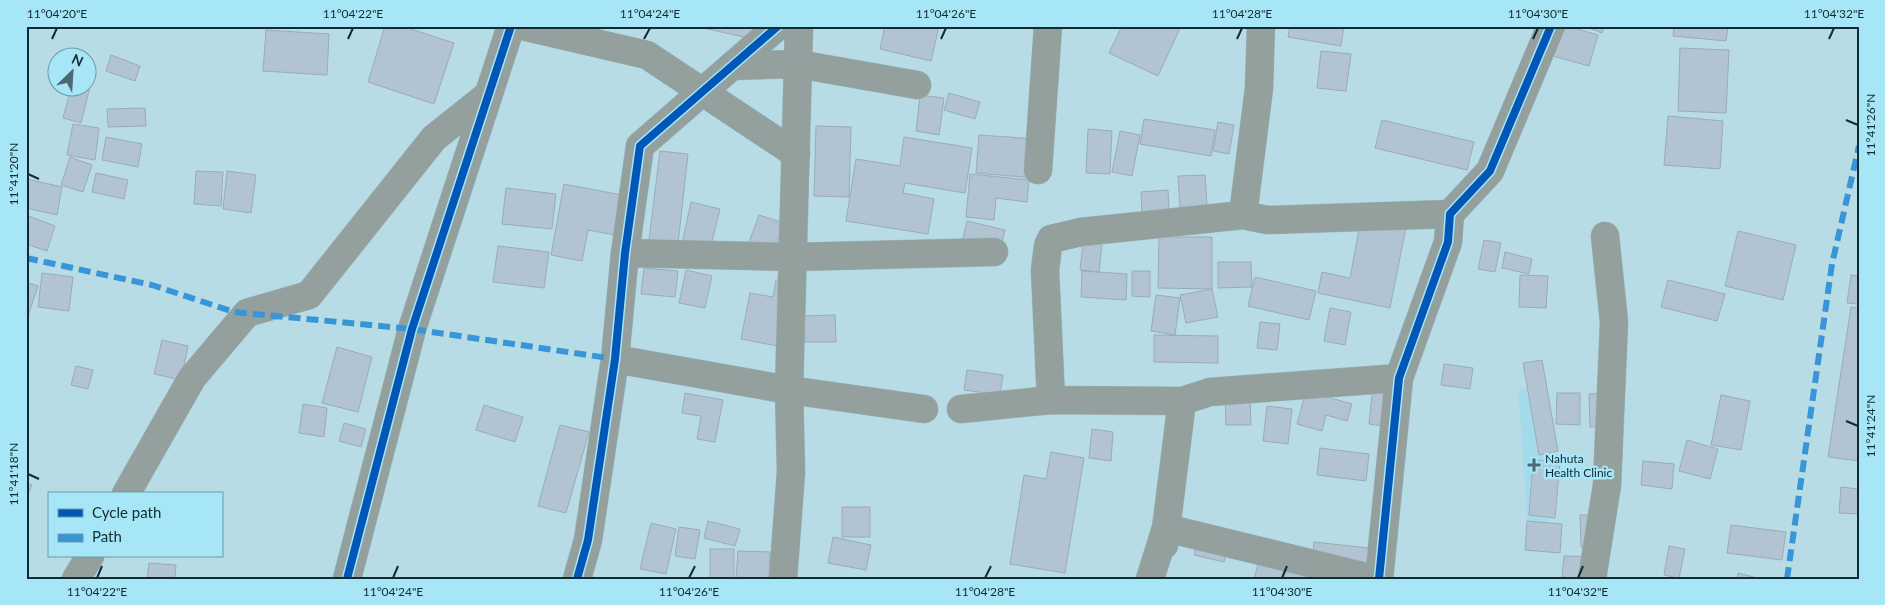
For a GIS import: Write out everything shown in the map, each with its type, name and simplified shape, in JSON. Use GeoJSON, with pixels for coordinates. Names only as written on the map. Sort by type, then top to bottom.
{"type":"FeatureCollection","features":[{"type":"Feature","properties":{"kind":"street"},"geometry":{"type":"LineString","coordinates":[[346,579],[412,329],[511,26]]}},
{"type":"Feature","properties":{"kind":"street"},"geometry":{"type":"LineString","coordinates":[[522,26],[647,55],[796,154]]}},
{"type":"Feature","properties":{"kind":"street"},"geometry":{"type":"LineString","coordinates":[[577,579],[588,540],[615,359],[625,252],[640,146],[778,26]]}},
{"type":"Feature","properties":{"kind":"street"},"geometry":{"type":"LineString","coordinates":[[783,579],[791,472],[790,390],[799,26]]}},
{"type":"Feature","properties":{"kind":"street"},"geometry":{"type":"LineString","coordinates":[[1038,170],[1048,26]]}},
{"type":"Feature","properties":{"kind":"street"},"geometry":{"type":"LineString","coordinates":[[1243,215],[1259,88],[1261,26]]}},
{"type":"Feature","properties":{"kind":"street"},"geometry":{"type":"LineString","coordinates":[[1379,579],[1399,378],[1448,242],[1450,214],[1490,170],[1551,26]]}},
{"type":"Feature","properties":{"kind":"street"},"geometry":{"type":"LineString","coordinates":[[732,66],[798,64],[918,85]]}},
{"type":"Feature","properties":{"kind":"street"},"geometry":{"type":"LineString","coordinates":[[127,492],[192,378],[247,313],[309,295],[434,138],[488,95]]}},
{"type":"Feature","properties":{"kind":"street"},"geometry":{"type":"LineString","coordinates":[[1051,400],[1045,270],[1048,246],[1052,239],[1081,232],[1243,215],[1267,220],[1450,214]]}},
{"type":"Feature","properties":{"kind":"street"},"geometry":{"type":"LineString","coordinates":[[1592,579],[1607,485],[1614,322],[1605,236]]}},
{"type":"Feature","properties":{"kind":"street"},"geometry":{"type":"LineString","coordinates":[[625,252],[793,257],[994,252]]}},
{"type":"Feature","properties":{"kind":"street"},"geometry":{"type":"LineString","coordinates":[[615,359],[790,390],[924,409]]}},
{"type":"Feature","properties":{"kind":"street"},"geometry":{"type":"LineString","coordinates":[[961,409],[1051,400],[1182,401],[1210,392],[1399,378]]}},
{"type":"Feature","properties":{"kind":"street"},"geometry":{"type":"LineString","coordinates":[[1159,579],[1182,401]]}},
{"type":"Feature","properties":{"kind":"street"},"geometry":{"type":"LineString","coordinates":[[1150,579],[1166,528]]}},
{"type":"Feature","properties":{"kind":"street"},"geometry":{"type":"LineString","coordinates":[[1166,528],[1374,579]]}},
{"type":"Feature","properties":{"kind":"street"},"geometry":{"type":"LineString","coordinates":[[76,579],[89,558]]}},
{"type":"Feature","properties":{"kind":"shaded area","name":"Nahuta Health Clinic"},"geometry":{"type":"Polygon","coordinates":[[[1541,385],[1549,543],[1529,540],[1518,390],[1541,385]]]}},
{"type":"Feature","properties":{"kind":"building"},"geometry":{"type":"Polygon","coordinates":[[[385,26],[402,26],[454,43],[434,104],[368,82],[385,26]]]}},
{"type":"Feature","properties":{"kind":"building"},"geometry":{"type":"Polygon","coordinates":[[[695,26],[777,26],[774,44],[695,26]]]}},
{"type":"Feature","properties":{"kind":"building"},"geometry":{"type":"Polygon","coordinates":[[[885,26],[939,26],[931,61],[880,49],[885,26]]]}},
{"type":"Feature","properties":{"kind":"building"},"geometry":{"type":"Polygon","coordinates":[[[1122,26],[1181,26],[1158,76],[1109,53],[1122,26]]]}},
{"type":"Feature","properties":{"kind":"building"},"geometry":{"type":"Polygon","coordinates":[[[1290,26],[1344,26],[1341,46],[1288,37],[1290,26]]]}},
{"type":"Feature","properties":{"kind":"building"},"geometry":{"type":"Polygon","coordinates":[[[1557,26],[1567,26],[1598,35],[1589,66],[1549,55],[1557,26]]]}},
{"type":"Feature","properties":{"kind":"building"},"geometry":{"type":"Polygon","coordinates":[[[1584,26],[1604,26],[1602,33],[1584,26]]]}},
{"type":"Feature","properties":{"kind":"building"},"geometry":{"type":"Polygon","coordinates":[[[1674,26],[1728,26],[1726,41],[1673,36],[1674,26]]]}},
{"type":"Feature","properties":{"kind":"building"},"geometry":{"type":"Polygon","coordinates":[[[266,30],[329,34],[327,75],[263,71],[266,30]]]}},
{"type":"Feature","properties":{"kind":"building"},"geometry":{"type":"Polygon","coordinates":[[[1680,48],[1729,50],[1726,113],[1678,111],[1680,48]]]}},
{"type":"Feature","properties":{"kind":"building"},"geometry":{"type":"Polygon","coordinates":[[[1321,51],[1351,54],[1346,91],[1317,88],[1321,51]]]}},
{"type":"Feature","properties":{"kind":"building"},"geometry":{"type":"Polygon","coordinates":[[[111,55],[140,66],[135,81],[106,71],[111,55]]]}},
{"type":"Feature","properties":{"kind":"building"},"geometry":{"type":"Polygon","coordinates":[[[949,93],[980,102],[975,119],[944,110],[949,93]]]}},
{"type":"Feature","properties":{"kind":"building"},"geometry":{"type":"Polygon","coordinates":[[[920,95],[944,98],[939,135],[916,131],[920,95]]]}},
{"type":"Feature","properties":{"kind":"building"},"geometry":{"type":"Polygon","coordinates":[[[68,98],[87,98],[81,123],[63,118],[68,98]]]}},
{"type":"Feature","properties":{"kind":"building"},"geometry":{"type":"Polygon","coordinates":[[[145,108],[146,126],[108,127],[107,109],[145,108]]]}},
{"type":"Feature","properties":{"kind":"building"},"geometry":{"type":"Polygon","coordinates":[[[1668,116],[1723,121],[1720,169],[1664,165],[1668,116]]]}},
{"type":"Feature","properties":{"kind":"building"},"geometry":{"type":"Polygon","coordinates":[[[1144,119],[1215,130],[1211,156],[1140,144],[1144,119]]]}},
{"type":"Feature","properties":{"kind":"building"},"geometry":{"type":"Polygon","coordinates":[[[1382,120],[1474,142],[1467,170],[1375,148],[1382,120]]]}},
{"type":"Feature","properties":{"kind":"building"},"geometry":{"type":"Polygon","coordinates":[[[1218,122],[1234,125],[1229,154],[1213,151],[1218,122]]]}},
{"type":"Feature","properties":{"kind":"building"},"geometry":{"type":"Polygon","coordinates":[[[73,124],[99,128],[95,160],[67,155],[73,124]]]}},
{"type":"Feature","properties":{"kind":"building"},"geometry":{"type":"Polygon","coordinates":[[[816,126],[851,127],[849,197],[814,196],[816,126]]]}},
{"type":"Feature","properties":{"kind":"building"},"geometry":{"type":"Polygon","coordinates":[[[1088,129],[1112,131],[1110,174],[1086,173],[1088,129]]]}},
{"type":"Feature","properties":{"kind":"building"},"geometry":{"type":"Polygon","coordinates":[[[1120,131],[1140,135],[1132,176],[1112,172],[1120,131]]]}},
{"type":"Feature","properties":{"kind":"building"},"geometry":{"type":"Polygon","coordinates":[[[979,135],[1037,139],[1034,178],[976,173],[979,135]]]}},
{"type":"Feature","properties":{"kind":"building"},"geometry":{"type":"Polygon","coordinates":[[[106,137],[142,144],[138,167],[102,160],[106,137]]]}},
{"type":"Feature","properties":{"kind":"building"},"geometry":{"type":"Polygon","coordinates":[[[904,137],[972,148],[965,193],[905,183],[903,193],[934,199],[928,234],[846,221],[856,159],[900,166],[904,137]]]}},
{"type":"Feature","properties":{"kind":"building"},"geometry":{"type":"Polygon","coordinates":[[[660,151],[688,154],[678,244],[649,240],[660,151]]]}},
{"type":"Feature","properties":{"kind":"building"},"geometry":{"type":"Polygon","coordinates":[[[70,157],[92,165],[83,192],[61,185],[70,157]]]}},
{"type":"Feature","properties":{"kind":"building"},"geometry":{"type":"Polygon","coordinates":[[[196,171],[223,172],[221,206],[194,204],[196,171]]]}},
{"type":"Feature","properties":{"kind":"building"},"geometry":{"type":"Polygon","coordinates":[[[227,171],[256,175],[251,213],[223,209],[227,171]]]}},
{"type":"Feature","properties":{"kind":"building"},"geometry":{"type":"Polygon","coordinates":[[[96,173],[128,180],[124,199],[92,192],[96,173]]]}},
{"type":"Feature","properties":{"kind":"building"},"geometry":{"type":"Polygon","coordinates":[[[970,174],[1029,180],[1027,202],[996,198],[994,220],[966,217],[970,174]]]}},
{"type":"Feature","properties":{"kind":"building"},"geometry":{"type":"Polygon","coordinates":[[[1205,175],[1207,206],[1180,207],[1178,176],[1205,175]]]}},
{"type":"Feature","properties":{"kind":"building"},"geometry":{"type":"Polygon","coordinates":[[[27,179],[62,187],[57,215],[26,208],[27,179]]]}},
{"type":"Feature","properties":{"kind":"building"},"geometry":{"type":"Polygon","coordinates":[[[564,184],[632,197],[625,237],[588,230],[582,261],[551,255],[564,184]]]}},
{"type":"Feature","properties":{"kind":"building"},"geometry":{"type":"Polygon","coordinates":[[[506,188],[556,194],[552,229],[502,224],[506,188]]]}},
{"type":"Feature","properties":{"kind":"building"},"geometry":{"type":"Polygon","coordinates":[[[1168,190],[1169,210],[1142,212],[1141,192],[1168,190]]]}},
{"type":"Feature","properties":{"kind":"building"},"geometry":{"type":"Polygon","coordinates":[[[691,202],[720,209],[710,250],[682,244],[691,202]]]}},
{"type":"Feature","properties":{"kind":"building"},"geometry":{"type":"Polygon","coordinates":[[[1362,213],[1407,222],[1390,308],[1318,293],[1322,272],[1350,278],[1362,213]]]}},
{"type":"Feature","properties":{"kind":"building"},"geometry":{"type":"Polygon","coordinates":[[[26,215],[55,226],[47,251],[26,244],[26,215]]]}},
{"type":"Feature","properties":{"kind":"building"},"geometry":{"type":"Polygon","coordinates":[[[759,215],[784,223],[773,254],[748,245],[759,215]]]}},
{"type":"Feature","properties":{"kind":"building"},"geometry":{"type":"Polygon","coordinates":[[[967,221],[1005,230],[999,256],[961,247],[967,221]]]}},
{"type":"Feature","properties":{"kind":"building"},"geometry":{"type":"Polygon","coordinates":[[[1738,231],[1796,245],[1783,300],[1725,286],[1738,231]]]}},
{"type":"Feature","properties":{"kind":"building"},"geometry":{"type":"Polygon","coordinates":[[[1159,237],[1212,237],[1212,289],[1158,288],[1159,237]]]}},
{"type":"Feature","properties":{"kind":"building"},"geometry":{"type":"Polygon","coordinates":[[[1484,240],[1501,243],[1495,272],[1478,269],[1484,240]]]}},
{"type":"Feature","properties":{"kind":"building"},"geometry":{"type":"Polygon","coordinates":[[[1083,243],[1102,245],[1099,272],[1080,270],[1083,243]]]}},
{"type":"Feature","properties":{"kind":"building"},"geometry":{"type":"Polygon","coordinates":[[[498,246],[549,252],[544,288],[493,282],[498,246]]]}},
{"type":"Feature","properties":{"kind":"building"},"geometry":{"type":"Polygon","coordinates":[[[1505,252],[1532,259],[1529,274],[1502,268],[1505,252]]]}},
{"type":"Feature","properties":{"kind":"building"},"geometry":{"type":"Polygon","coordinates":[[[1218,262],[1251,262],[1252,287],[1218,288],[1218,262]]]}},
{"type":"Feature","properties":{"kind":"building"},"geometry":{"type":"Polygon","coordinates":[[[644,268],[678,271],[675,297],[641,294],[644,268]]]}},
{"type":"Feature","properties":{"kind":"building"},"geometry":{"type":"Polygon","coordinates":[[[686,270],[712,276],[705,308],[679,303],[686,270]]]}},
{"type":"Feature","properties":{"kind":"building"},"geometry":{"type":"Polygon","coordinates":[[[1082,271],[1127,274],[1126,300],[1081,297],[1082,271]]]}},
{"type":"Feature","properties":{"kind":"building"},"geometry":{"type":"Polygon","coordinates":[[[1132,271],[1150,271],[1150,297],[1132,296],[1132,271]]]}},
{"type":"Feature","properties":{"kind":"building"},"geometry":{"type":"Polygon","coordinates":[[[42,273],[73,277],[69,311],[38,307],[42,273]]]}},
{"type":"Feature","properties":{"kind":"building"},"geometry":{"type":"Polygon","coordinates":[[[1520,275],[1548,276],[1546,308],[1519,307],[1520,275]]]}},
{"type":"Feature","properties":{"kind":"building"},"geometry":{"type":"Polygon","coordinates":[[[1851,275],[1859,276],[1859,304],[1847,303],[1851,275]]]}},
{"type":"Feature","properties":{"kind":"building"},"geometry":{"type":"Polygon","coordinates":[[[1255,277],[1316,291],[1309,320],[1248,306],[1255,277]]]}},
{"type":"Feature","properties":{"kind":"building"},"geometry":{"type":"Polygon","coordinates":[[[776,280],[798,284],[798,350],[741,339],[750,293],[773,297],[776,280]]]}},
{"type":"Feature","properties":{"kind":"building"},"geometry":{"type":"Polygon","coordinates":[[[1668,280],[1725,294],[1717,321],[1661,307],[1668,280]]]}},
{"type":"Feature","properties":{"kind":"building"},"geometry":{"type":"Polygon","coordinates":[[[26,282],[38,286],[26,322],[26,282]]]}},
{"type":"Feature","properties":{"kind":"building"},"geometry":{"type":"Polygon","coordinates":[[[1212,289],[1218,317],[1186,323],[1180,295],[1212,289]]]}},
{"type":"Feature","properties":{"kind":"building"},"geometry":{"type":"Polygon","coordinates":[[[1156,295],[1180,298],[1175,335],[1151,331],[1156,295]]]}},
{"type":"Feature","properties":{"kind":"building"},"geometry":{"type":"Polygon","coordinates":[[[1851,307],[1859,308],[1859,461],[1828,457],[1851,307]]]}},
{"type":"Feature","properties":{"kind":"building"},"geometry":{"type":"Polygon","coordinates":[[[1330,308],[1351,312],[1345,345],[1324,341],[1330,308]]]}},
{"type":"Feature","properties":{"kind":"building"},"geometry":{"type":"Polygon","coordinates":[[[835,315],[836,342],[805,342],[804,316],[835,315]]]}},
{"type":"Feature","properties":{"kind":"building"},"geometry":{"type":"Polygon","coordinates":[[[1260,322],[1280,324],[1277,350],[1257,348],[1260,322]]]}},
{"type":"Feature","properties":{"kind":"building"},"geometry":{"type":"Polygon","coordinates":[[[1154,335],[1218,336],[1218,363],[1154,362],[1154,335]]]}},
{"type":"Feature","properties":{"kind":"building"},"geometry":{"type":"Polygon","coordinates":[[[162,340],[188,346],[181,380],[154,374],[162,340]]]}},
{"type":"Feature","properties":{"kind":"building"},"geometry":{"type":"Polygon","coordinates":[[[337,347],[372,357],[358,412],[322,403],[337,347]]]}},
{"type":"Feature","properties":{"kind":"building"},"geometry":{"type":"Polygon","coordinates":[[[1542,360],[1558,451],[1539,455],[1523,363],[1542,360]]]}},
{"type":"Feature","properties":{"kind":"building"},"geometry":{"type":"Polygon","coordinates":[[[1444,364],[1473,368],[1470,389],[1441,385],[1444,364]]]}},
{"type":"Feature","properties":{"kind":"building"},"geometry":{"type":"Polygon","coordinates":[[[76,366],[93,370],[88,389],[71,385],[76,366]]]}},
{"type":"Feature","properties":{"kind":"building"},"geometry":{"type":"Polygon","coordinates":[[[967,370],[1003,375],[1000,395],[964,390],[967,370]]]}},
{"type":"Feature","properties":{"kind":"building"},"geometry":{"type":"Polygon","coordinates":[[[1373,385],[1394,388],[1389,427],[1369,424],[1373,385]]]}},
{"type":"Feature","properties":{"kind":"building"},"geometry":{"type":"Polygon","coordinates":[[[1306,391],[1352,404],[1347,421],[1326,415],[1322,431],[1297,424],[1306,391]]]}},
{"type":"Feature","properties":{"kind":"building"},"geometry":{"type":"Polygon","coordinates":[[[685,393],[723,400],[715,442],[697,439],[701,416],[682,413],[685,393]]]}},
{"type":"Feature","properties":{"kind":"building"},"geometry":{"type":"Polygon","coordinates":[[[1225,393],[1250,393],[1251,425],[1226,425],[1225,393]]]}},
{"type":"Feature","properties":{"kind":"building"},"geometry":{"type":"Polygon","coordinates":[[[1557,393],[1580,393],[1580,425],[1556,424],[1557,393]]]}},
{"type":"Feature","properties":{"kind":"building"},"geometry":{"type":"Polygon","coordinates":[[[1613,393],[1613,426],[1590,427],[1589,394],[1613,393]]]}},
{"type":"Feature","properties":{"kind":"building"},"geometry":{"type":"Polygon","coordinates":[[[1721,395],[1750,401],[1741,450],[1711,445],[1721,395]]]}},
{"type":"Feature","properties":{"kind":"building"},"geometry":{"type":"Polygon","coordinates":[[[303,404],[327,408],[324,437],[299,433],[303,404]]]}},
{"type":"Feature","properties":{"kind":"building"},"geometry":{"type":"Polygon","coordinates":[[[484,405],[523,417],[515,442],[476,430],[484,405]]]}},
{"type":"Feature","properties":{"kind":"building"},"geometry":{"type":"Polygon","coordinates":[[[1267,406],[1292,409],[1288,444],[1263,441],[1267,406]]]}},
{"type":"Feature","properties":{"kind":"building"},"geometry":{"type":"Polygon","coordinates":[[[344,423],[366,429],[361,447],[339,441],[344,423]]]}},
{"type":"Feature","properties":{"kind":"building"},"geometry":{"type":"Polygon","coordinates":[[[560,425],[589,432],[566,513],[538,506],[560,425]]]}},
{"type":"Feature","properties":{"kind":"building"},"geometry":{"type":"Polygon","coordinates":[[[1092,429],[1113,432],[1111,461],[1089,458],[1092,429]]]}},
{"type":"Feature","properties":{"kind":"building"},"geometry":{"type":"Polygon","coordinates":[[[1687,440],[1718,449],[1710,479],[1679,471],[1687,440]]]}},
{"type":"Feature","properties":{"kind":"building"},"geometry":{"type":"Polygon","coordinates":[[[1320,448],[1369,454],[1366,481],[1317,475],[1320,448]]]}},
{"type":"Feature","properties":{"kind":"building"},"geometry":{"type":"Polygon","coordinates":[[[1051,452],[1084,458],[1065,573],[1010,564],[1024,475],[1046,479],[1051,452]]]}},
{"type":"Feature","properties":{"kind":"building"},"geometry":{"type":"Polygon","coordinates":[[[1533,460],[1560,462],[1555,518],[1529,515],[1533,460]]]}},
{"type":"Feature","properties":{"kind":"building"},"geometry":{"type":"Polygon","coordinates":[[[1643,461],[1674,464],[1672,489],[1641,485],[1643,461]]]}},
{"type":"Feature","properties":{"kind":"building"},"geometry":{"type":"Polygon","coordinates":[[[26,483],[32,485],[26,498],[26,483]]]}},
{"type":"Feature","properties":{"kind":"building"},"geometry":{"type":"Polygon","coordinates":[[[1841,487],[1859,489],[1859,514],[1839,513],[1841,487]]]}},
{"type":"Feature","properties":{"kind":"building"},"geometry":{"type":"Polygon","coordinates":[[[842,507],[870,507],[870,537],[842,537],[842,507]]]}},
{"type":"Feature","properties":{"kind":"building"},"geometry":{"type":"Polygon","coordinates":[[[1580,515],[1603,515],[1603,547],[1581,547],[1580,515]]]}},
{"type":"Feature","properties":{"kind":"building"},"geometry":{"type":"Polygon","coordinates":[[[708,521],[740,529],[735,546],[704,538],[708,521]]]}},
{"type":"Feature","properties":{"kind":"building"},"geometry":{"type":"Polygon","coordinates":[[[1527,521],[1562,524],[1560,553],[1525,550],[1527,521]]]}},
{"type":"Feature","properties":{"kind":"building"},"geometry":{"type":"Polygon","coordinates":[[[651,523],[676,529],[666,574],[640,569],[651,523]]]}},
{"type":"Feature","properties":{"kind":"building"},"geometry":{"type":"Polygon","coordinates":[[[1731,525],[1786,532],[1782,560],[1727,553],[1731,525]]]}},
{"type":"Feature","properties":{"kind":"building"},"geometry":{"type":"Polygon","coordinates":[[[679,527],[700,530],[695,559],[675,556],[679,527]]]}},
{"type":"Feature","properties":{"kind":"building"},"geometry":{"type":"Polygon","coordinates":[[[1199,535],[1229,542],[1224,562],[1194,555],[1199,535]]]}},
{"type":"Feature","properties":{"kind":"building"},"geometry":{"type":"Polygon","coordinates":[[[833,537],[871,545],[866,570],[828,563],[833,537]]]}},
{"type":"Feature","properties":{"kind":"building"},"geometry":{"type":"Polygon","coordinates":[[[1314,542],[1369,548],[1366,577],[1311,571],[1314,542]]]}},
{"type":"Feature","properties":{"kind":"building"},"geometry":{"type":"Polygon","coordinates":[[[1669,546],[1685,549],[1679,578],[1664,575],[1669,546]]]}},
{"type":"Feature","properties":{"kind":"building"},"geometry":{"type":"Polygon","coordinates":[[[710,549],[734,549],[734,579],[710,579],[710,549]]]}},
{"type":"Feature","properties":{"kind":"building"},"geometry":{"type":"Polygon","coordinates":[[[738,551],[770,552],[769,579],[736,579],[738,551]]]}},
{"type":"Feature","properties":{"kind":"building"},"geometry":{"type":"Polygon","coordinates":[[[1564,556],[1600,557],[1599,579],[1562,577],[1564,556]]]}},
{"type":"Feature","properties":{"kind":"building"},"geometry":{"type":"Polygon","coordinates":[[[149,563],[176,565],[175,579],[147,579],[149,563]]]}},
{"type":"Feature","properties":{"kind":"building"},"geometry":{"type":"Polygon","coordinates":[[[1258,564],[1284,571],[1282,579],[1254,579],[1258,564]]]}},
{"type":"Feature","properties":{"kind":"building"},"geometry":{"type":"Polygon","coordinates":[[[1288,566],[1315,573],[1313,579],[1284,579],[1288,566]]]}},
{"type":"Feature","properties":{"kind":"building"},"geometry":{"type":"Polygon","coordinates":[[[1738,573],[1761,579],[1737,579],[1738,573]]]}},
{"type":"Feature","properties":{"kind":"marked path"},"geometry":{"type":"LineString","coordinates":[[1787,579],[1832,264],[1859,146]]}},
{"type":"Feature","properties":{"kind":"marked path"},"geometry":{"type":"LineString","coordinates":[[26,258],[152,285],[234,312],[412,329],[615,359]]}},
{"type":"Feature","properties":{"kind":"cycle path"},"geometry":{"type":"LineString","coordinates":[[347,579],[412,329],[511,26]]}},
{"type":"Feature","properties":{"kind":"cycle path"},"geometry":{"type":"LineString","coordinates":[[577,579],[588,540],[615,359],[625,253],[640,146],[778,26]]}},
{"type":"Feature","properties":{"kind":"cycle path"},"geometry":{"type":"LineString","coordinates":[[1379,579],[1399,378],[1448,242],[1450,214],[1490,171],[1551,26]]}},
{"type":"Feature","properties":{"kind":"place","name":"Nahuta Health Clinic"},"geometry":{"type":"Point","coordinates":[1534,465]}}]}
